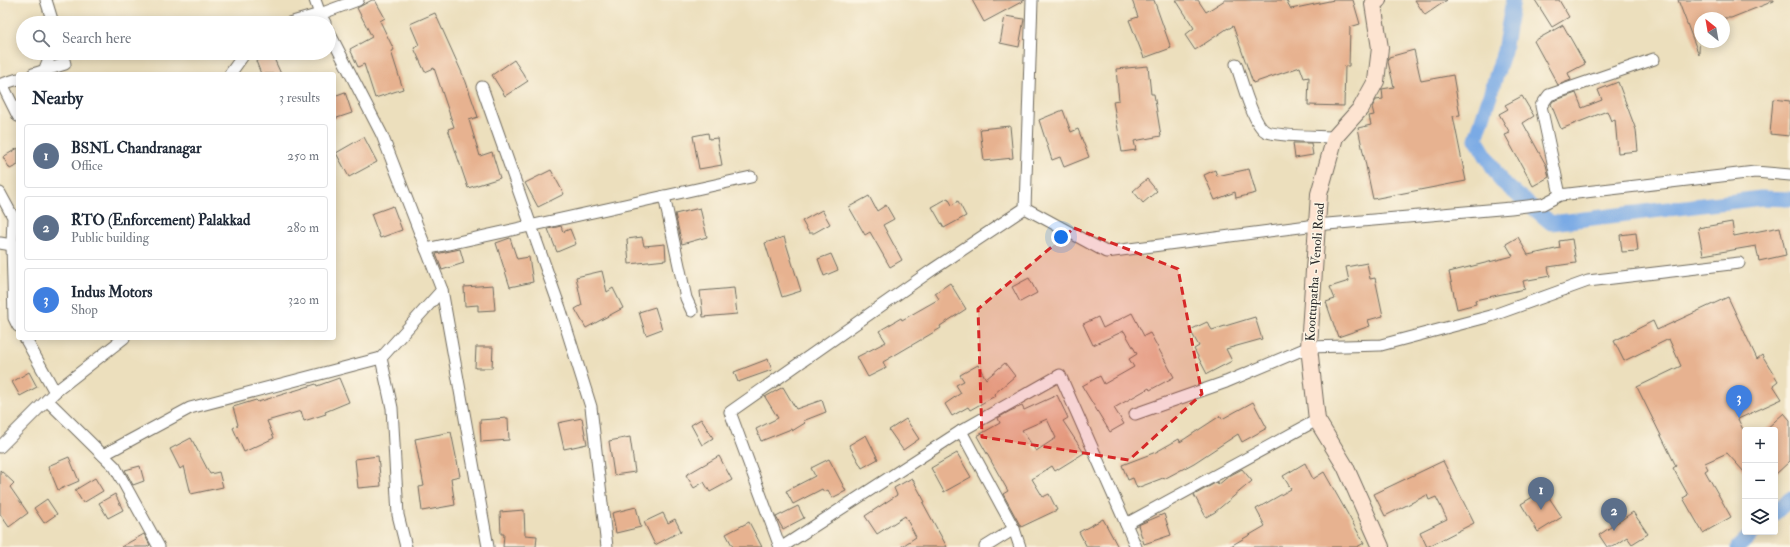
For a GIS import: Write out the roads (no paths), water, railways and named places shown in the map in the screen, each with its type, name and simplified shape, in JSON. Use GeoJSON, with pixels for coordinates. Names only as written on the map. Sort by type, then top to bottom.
{"type":"FeatureCollection","features":[{"type":"Feature","properties":{"kind":"street"},"geometry":{"type":"LineString","coordinates":[[46,0],[51,16]]}},
{"type":"Feature","properties":{"kind":"street"},"geometry":{"type":"LineString","coordinates":[[315,0],[321,16]]}},
{"type":"Feature","properties":{"kind":"street"},"geometry":{"type":"LineString","coordinates":[[326,16],[358,0]]}},
{"type":"Feature","properties":{"kind":"street"},"geometry":{"type":"LineString","coordinates":[[1025,208],[1032,0]]}},
{"type":"Feature","properties":{"kind":"street","name":"Koottupatha - Venoli Road"},"geometry":{"type":"LineString","coordinates":[[1374,1],[1380,48],[1376,80],[1361,108],[1335,137],[1319,194],[1309,347],[1317,420],[1345,466],[1381,547]]}},
{"type":"Feature","properties":{"kind":"street"},"geometry":{"type":"LineString","coordinates":[[336,46],[382,135],[442,290],[488,547]]}},
{"type":"Feature","properties":{"kind":"street"},"geometry":{"type":"LineString","coordinates":[[1560,195],[1541,106],[1549,95],[1654,59]]}},
{"type":"Feature","properties":{"kind":"street"},"geometry":{"type":"LineString","coordinates":[[39,72],[47,60]]}},
{"type":"Feature","properties":{"kind":"street"},"geometry":{"type":"LineString","coordinates":[[39,72],[65,64],[64,60]]}},
{"type":"Feature","properties":{"kind":"street"},"geometry":{"type":"LineString","coordinates":[[231,72],[240,60]]}},
{"type":"Feature","properties":{"kind":"street"},"geometry":{"type":"LineString","coordinates":[[1236,64],[1254,116],[1264,130],[1275,134],[1335,137]]}},
{"type":"Feature","properties":{"kind":"street"},"geometry":{"type":"LineString","coordinates":[[16,80],[1,84],[16,112]]}},
{"type":"Feature","properties":{"kind":"street"},"geometry":{"type":"LineString","coordinates":[[482,87],[560,308],[591,407],[606,547]]}},
{"type":"Feature","properties":{"kind":"street"},"geometry":{"type":"LineString","coordinates":[[1025,208],[1106,252],[1316,225],[1511,208],[1543,204],[1560,195],[1755,172],[1790,175]]}},
{"type":"Feature","properties":{"kind":"street"},"geometry":{"type":"LineString","coordinates":[[426,249],[751,177]]}},
{"type":"Feature","properties":{"kind":"street"},"geometry":{"type":"LineString","coordinates":[[0,193],[13,217],[15,246],[14,318],[16,322]]}},
{"type":"Feature","properties":{"kind":"street"},"geometry":{"type":"LineString","coordinates":[[664,196],[686,298],[692,311]]}},
{"type":"Feature","properties":{"kind":"street"},"geometry":{"type":"LineString","coordinates":[[1025,208],[932,270],[730,412],[781,547],[961,431],[1060,375],[1136,547]]}},
{"type":"Feature","properties":{"kind":"street"},"geometry":{"type":"LineString","coordinates":[[0,243],[15,246]]}},
{"type":"Feature","properties":{"kind":"street"},"geometry":{"type":"LineString","coordinates":[[1135,414],[1226,382],[1309,347],[1381,345],[1491,316],[1588,281],[1739,263]]}},
{"type":"Feature","properties":{"kind":"street"},"geometry":{"type":"LineString","coordinates":[[103,455],[190,408],[381,358],[442,290]]}},
{"type":"Feature","properties":{"kind":"street"},"geometry":{"type":"LineString","coordinates":[[26,340],[51,396],[115,467],[156,546]]}},
{"type":"Feature","properties":{"kind":"street"},"geometry":{"type":"LineString","coordinates":[[0,447],[51,396],[121,340]]}},
{"type":"Feature","properties":{"kind":"street"},"geometry":{"type":"LineString","coordinates":[[381,358],[392,408],[398,515],[406,547]]}},
{"type":"Feature","properties":{"kind":"street"},"geometry":{"type":"LineString","coordinates":[[1126,524],[1317,420]]}},
{"type":"Feature","properties":{"kind":"street"},"geometry":{"type":"LineString","coordinates":[[961,431],[1014,529],[1020,547]]}},
{"type":"Feature","properties":{"kind":"street"},"geometry":{"type":"LineString","coordinates":[[986,547],[1014,529]]}},
{"type":"Feature","properties":{"kind":"waterway"},"geometry":{"type":"LineString","coordinates":[[1513,0],[1504,51],[1476,139],[1501,181],[1551,223],[1761,198],[1790,199]]}},
{"type":"Feature","properties":{"kind":"waterway"},"geometry":{"type":"LineString","coordinates":[[1778,510],[1790,499]]}},
{"type":"Feature","properties":{"kind":"waterway"},"geometry":{"type":"LineString","coordinates":[[1738,547],[1751,535]]}},
{"type":"Feature","properties":{"kind":"place","name":"Indus Motors"},"geometry":{"type":"Point","coordinates":[1739,418]}},
{"type":"Feature","properties":{"kind":"place","name":"BSNL Chandranagar"},"geometry":{"type":"Point","coordinates":[1541,510]}},
{"type":"Feature","properties":{"kind":"place","name":"RTO (Enforcement) Palakkad"},"geometry":{"type":"Point","coordinates":[1614,531]}}]}
